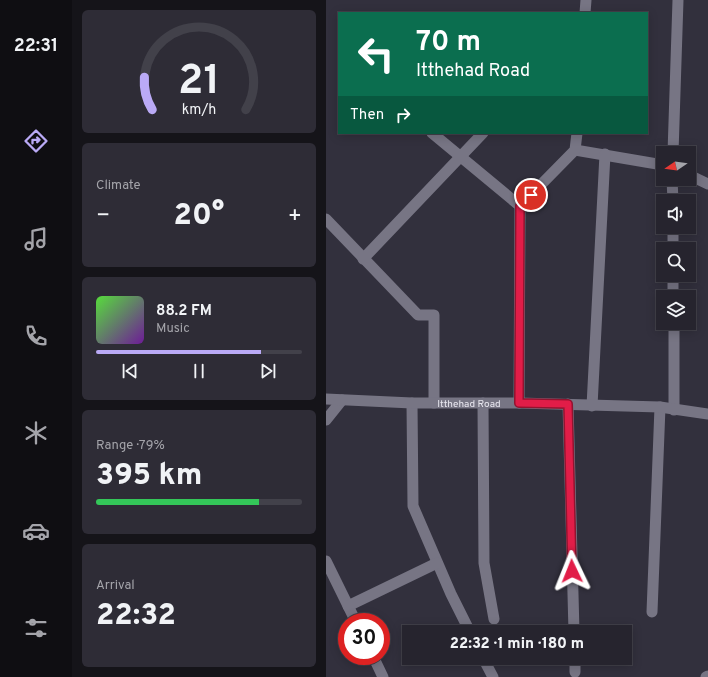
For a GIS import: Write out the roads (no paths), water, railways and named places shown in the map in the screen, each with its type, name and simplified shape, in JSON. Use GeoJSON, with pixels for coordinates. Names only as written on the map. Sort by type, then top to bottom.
{"type":"FeatureCollection","features":[{"type":"Feature","properties":{"kind":"street"},"geometry":{"type":"LineString","coordinates":[[586,0],[586,12]]}},
{"type":"Feature","properties":{"kind":"street"},"geometry":{"type":"LineString","coordinates":[[673,146],[678,0]]}},
{"type":"Feature","properties":{"kind":"street"},"geometry":{"type":"LineString","coordinates":[[433,134],[520,206]]}},
{"type":"Feature","properties":{"kind":"street"},"geometry":{"type":"LineString","coordinates":[[363,259],[482,134]]}},
{"type":"Feature","properties":{"kind":"street"},"geometry":{"type":"LineString","coordinates":[[519,403],[520,206],[575,150],[577,134]]}},
{"type":"Feature","properties":{"kind":"street"},"geometry":{"type":"LineString","coordinates":[[575,150],[656,164]]}},
{"type":"Feature","properties":{"kind":"street"},"geometry":{"type":"LineString","coordinates":[[592,406],[605,154]]}},
{"type":"Feature","properties":{"kind":"street"},"geometry":{"type":"LineString","coordinates":[[696,178],[708,184]]}},
{"type":"Feature","properties":{"kind":"street"},"geometry":{"type":"LineString","coordinates":[[326,219],[418,315],[434,315],[434,403]]}},
{"type":"Feature","properties":{"kind":"street"},"geometry":{"type":"LineString","coordinates":[[674,330],[674,410]]}},
{"type":"Feature","properties":{"kind":"street","name":"Itthehad Road"},"geometry":{"type":"LineString","coordinates":[[326,399],[412,403],[519,403],[660,407],[708,414]]}},
{"type":"Feature","properties":{"kind":"street"},"geometry":{"type":"LineString","coordinates":[[326,420],[342,400]]}},
{"type":"Feature","properties":{"kind":"street"},"geometry":{"type":"LineString","coordinates":[[412,403],[413,506],[437,563],[467,625]]}},
{"type":"Feature","properties":{"kind":"street"},"geometry":{"type":"LineString","coordinates":[[483,403],[484,563],[494,619]]}},
{"type":"Feature","properties":{"kind":"street"},"geometry":{"type":"LineString","coordinates":[[568,404],[574,625]]}},
{"type":"Feature","properties":{"kind":"street"},"geometry":{"type":"LineString","coordinates":[[652,612],[660,407]]}},
{"type":"Feature","properties":{"kind":"street"},"geometry":{"type":"LineString","coordinates":[[326,561],[352,613]]}},
{"type":"Feature","properties":{"kind":"street"},"geometry":{"type":"LineString","coordinates":[[348,606],[437,563]]}},
{"type":"Feature","properties":{"kind":"street"},"geometry":{"type":"LineString","coordinates":[[377,665],[383,677]]}},
{"type":"Feature","properties":{"kind":"street"},"geometry":{"type":"LineString","coordinates":[[487,665],[493,677]]}},
{"type":"Feature","properties":{"kind":"street"},"geometry":{"type":"LineString","coordinates":[[575,665],[575,672]]}}]}
